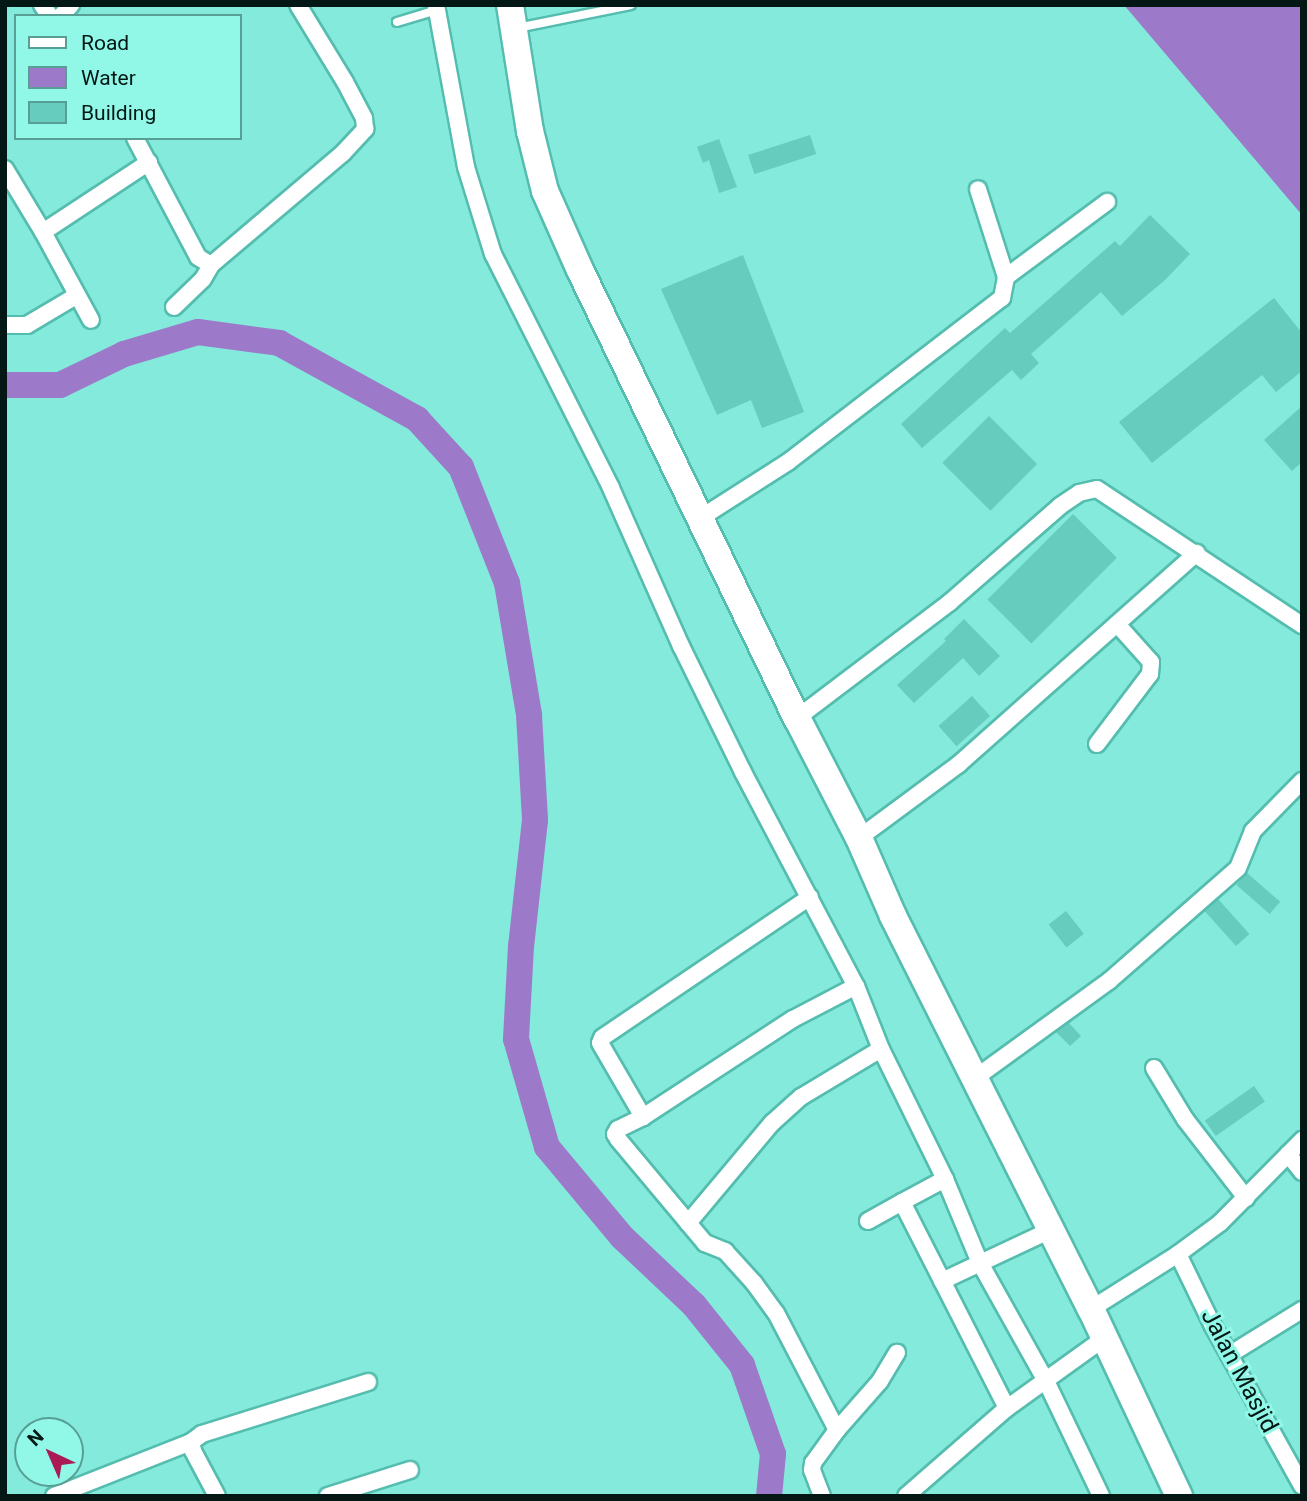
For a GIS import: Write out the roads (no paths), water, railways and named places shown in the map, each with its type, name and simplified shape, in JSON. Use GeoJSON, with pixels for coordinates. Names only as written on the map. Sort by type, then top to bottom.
{"type":"FeatureCollection","features":[{"type":"Feature","properties":{"kind":"highway"},"geometry":{"type":"LineString","coordinates":[[511,17],[530,131],[545,191],[580,270],[702,517],[797,718],[859,838],[893,916],[1091,1309],[1179,1496]]}},
{"type":"Feature","properties":{"kind":"street"},"geometry":{"type":"LineString","coordinates":[[174,307],[203,279],[211,265],[343,153],[365,129],[364,118],[345,82],[298,5]]}},
{"type":"Feature","properties":{"kind":"street"},"geometry":{"type":"LineString","coordinates":[[436,8],[466,167],[494,254],[611,488],[724,734],[856,986],[881,1049],[945,1179],[980,1263],[1045,1381],[1101,1496]]}},
{"type":"Feature","properties":{"kind":"street"},"geometry":{"type":"LineString","coordinates":[[136,140],[198,257],[211,265]]}},
{"type":"Feature","properties":{"kind":"street"},"geometry":{"type":"LineString","coordinates":[[43,232],[149,162]]}},
{"type":"Feature","properties":{"kind":"street"},"geometry":{"type":"LineString","coordinates":[[5,169],[43,232],[90,320]]}},
{"type":"Feature","properties":{"kind":"street"},"geometry":{"type":"LineString","coordinates":[[702,517],[788,462],[1002,298],[1006,276],[978,189]]}},
{"type":"Feature","properties":{"kind":"street"},"geometry":{"type":"LineString","coordinates":[[1006,276],[1107,202]]}},
{"type":"Feature","properties":{"kind":"street"},"geometry":{"type":"LineString","coordinates":[[5,325],[27,325],[76,296]]}},
{"type":"Feature","properties":{"kind":"street"},"geometry":{"type":"LineString","coordinates":[[797,718],[949,603],[1079,493],[1097,489],[1302,625]]}},
{"type":"Feature","properties":{"kind":"street"},"geometry":{"type":"LineString","coordinates":[[859,838],[959,764],[1197,553]]}},
{"type":"Feature","properties":{"kind":"street"},"geometry":{"type":"LineString","coordinates":[[1097,744],[1150,674],[1151,662],[1117,624]]}},
{"type":"Feature","properties":{"kind":"street"},"geometry":{"type":"LineString","coordinates":[[975,1079],[1109,981],[1238,868],[1253,831],[1302,781]]}},
{"type":"Feature","properties":{"kind":"street"},"geometry":{"type":"LineString","coordinates":[[642,1117],[600,1043],[601,1039],[810,897]]}},
{"type":"Feature","properties":{"kind":"street"},"geometry":{"type":"LineString","coordinates":[[837,1430],[776,1313],[761,1293],[729,1255],[705,1243],[616,1136],[618,1129],[642,1117],[793,1019],[856,986]]}},
{"type":"Feature","properties":{"kind":"street"},"geometry":{"type":"LineString","coordinates":[[688,1223],[782,1114],[832,1077],[881,1049]]}},
{"type":"Feature","properties":{"kind":"street"},"geometry":{"type":"LineString","coordinates":[[1154,1068],[1185,1119],[1246,1198]]}},
{"type":"Feature","properties":{"kind":"street"},"geometry":{"type":"LineString","coordinates":[[1091,1309],[1178,1254],[1246,1198],[1302,1140]]}},
{"type":"Feature","properties":{"kind":"street"},"geometry":{"type":"LineString","coordinates":[[1289,1154],[1302,1172]]}},
{"type":"Feature","properties":{"kind":"street"},"geometry":{"type":"LineString","coordinates":[[868,1221],[945,1179]]}},
{"type":"Feature","properties":{"kind":"street"},"geometry":{"type":"LineString","coordinates":[[902,1202],[1007,1408]]}},
{"type":"Feature","properties":{"kind":"street"},"geometry":{"type":"LineString","coordinates":[[942,1281],[1051,1230]]}},
{"type":"Feature","properties":{"kind":"street","name":"Jalan Masjid"},"geometry":{"type":"LineString","coordinates":[[1178,1254],[1229,1355],[1302,1486]]}},
{"type":"Feature","properties":{"kind":"street"},"geometry":{"type":"LineString","coordinates":[[1229,1355],[1302,1310]]}},
{"type":"Feature","properties":{"kind":"street"},"geometry":{"type":"LineString","coordinates":[[906,1496],[1007,1408],[1103,1339]]}},
{"type":"Feature","properties":{"kind":"street"},"geometry":{"type":"LineString","coordinates":[[822,1496],[812,1470],[813,1463],[837,1430],[880,1381],[897,1353]]}},
{"type":"Feature","properties":{"kind":"street"},"geometry":{"type":"LineString","coordinates":[[54,1496],[191,1443],[202,1434],[368,1382]]}},
{"type":"Feature","properties":{"kind":"street"},"geometry":{"type":"LineString","coordinates":[[191,1443],[217,1496]]}},
{"type":"Feature","properties":{"kind":"street"},"geometry":{"type":"LineString","coordinates":[[328,1496],[410,1470]]}},
{"type":"Feature","properties":{"kind":"lane"},"geometry":{"type":"LineString","coordinates":[[511,17],[631,5]]}},
{"type":"Feature","properties":{"kind":"lane"},"geometry":{"type":"LineString","coordinates":[[397,22],[436,8]]}},
{"type":"Feature","properties":{"kind":"water"},"geometry":{"type":"Polygon","coordinates":[[[1124,5],[1302,5],[1302,215],[1124,5]]]}},
{"type":"Feature","properties":{"kind":"waterway"},"geometry":{"type":"LineString","coordinates":[[5,385],[60,385],[124,354],[198,332],[279,343],[417,419],[461,467],[507,583],[529,715],[535,820],[521,946],[516,1039],[547,1147],[622,1237],[694,1305],[742,1365],[773,1454],[769,1496]]}}]}
